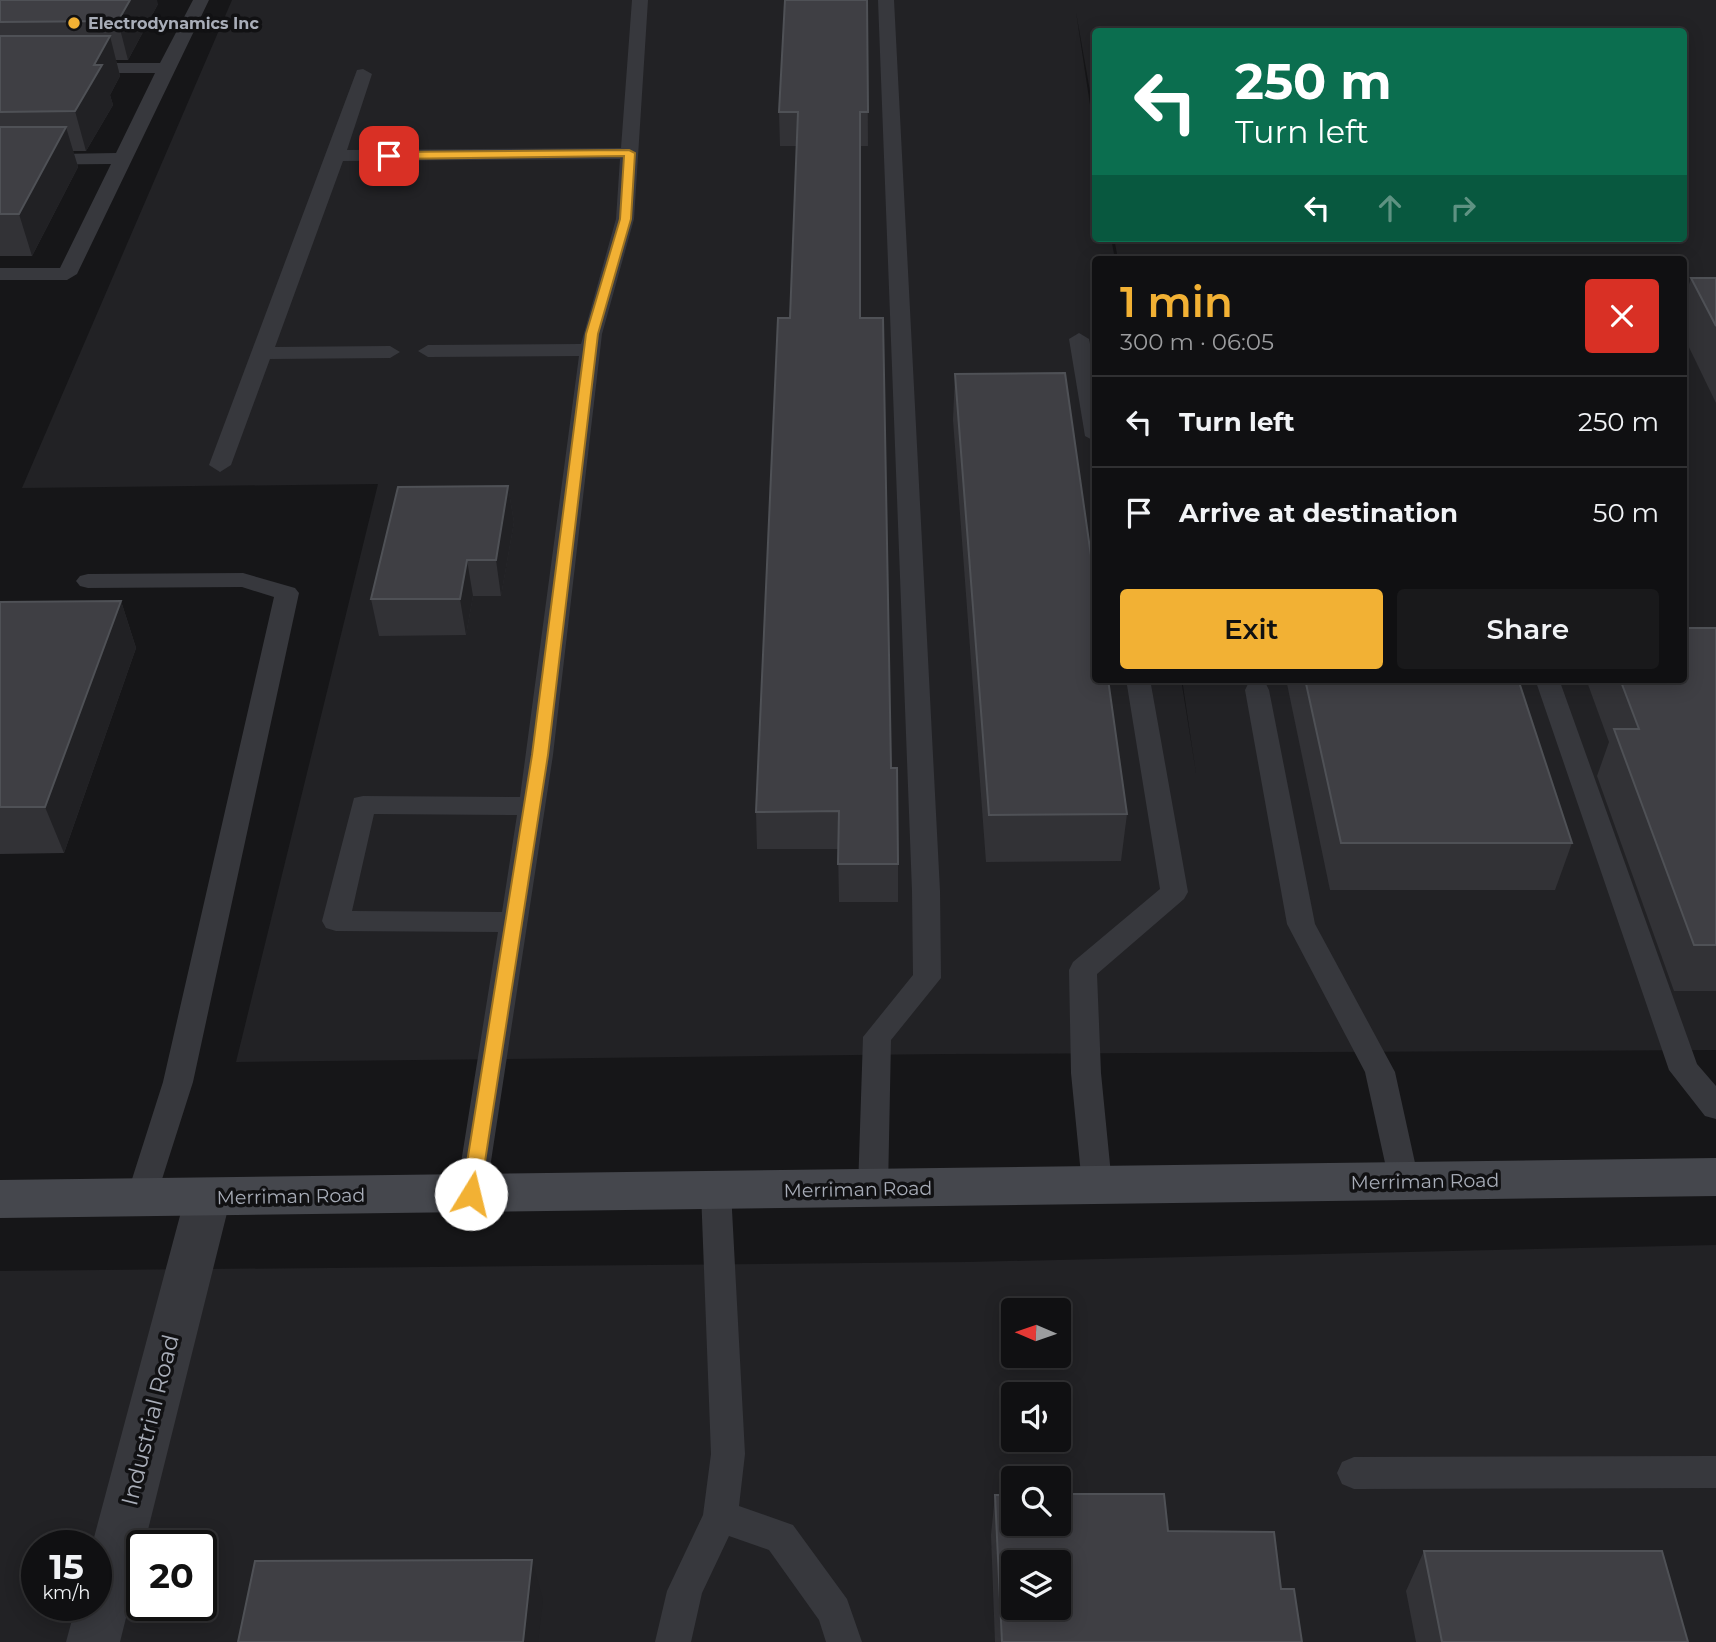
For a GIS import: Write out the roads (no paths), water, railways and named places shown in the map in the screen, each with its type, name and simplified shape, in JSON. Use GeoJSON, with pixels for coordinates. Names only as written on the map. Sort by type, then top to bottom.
{"type":"FeatureCollection","features":[{"type":"Feature","properties":{"kind":"main road","name":"Merriman Road"},"geometry":{"type":"LineString","coordinates":[[0,1199],[1716,1178]]}},
{"type":"Feature","properties":{"kind":"street","name":"Industrial Road"},"geometry":{"type":"LineString","coordinates":[[93,1642],[208,1198]]}},
{"type":"Feature","properties":{"kind":"lane"},"geometry":{"type":"LineString","coordinates":[[0,274],[67,274],[201,0]]}},
{"type":"Feature","properties":{"kind":"lane"},"geometry":{"type":"LineString","coordinates":[[471,1194],[532,806],[590,350],[625,219],[640,0]]}},
{"type":"Feature","properties":{"kind":"lane"},"geometry":{"type":"LineString","coordinates":[[873,1189],[877,1037],[927,978],[926,891],[886,0]]}},
{"type":"Feature","properties":{"kind":"lane"},"geometry":{"type":"LineString","coordinates":[[69,68],[166,68]]}},
{"type":"Feature","properties":{"kind":"lane"},"geometry":{"type":"LineString","coordinates":[[220,465],[336,156],[363,74]]}},
{"type":"Feature","properties":{"kind":"lane"},"geometry":{"type":"LineString","coordinates":[[336,156],[629,153]]}},
{"type":"Feature","properties":{"kind":"lane"},"geometry":{"type":"LineString","coordinates":[[0,160],[123,158]]}},
{"type":"Feature","properties":{"kind":"lane"},"geometry":{"type":"LineString","coordinates":[[1079,339],[1092,413]]}},
{"type":"Feature","properties":{"kind":"lane"},"geometry":{"type":"LineString","coordinates":[[428,351],[590,350]]}},
{"type":"Feature","properties":{"kind":"lane"},"geometry":{"type":"LineString","coordinates":[[262,353],[390,352]]}},
{"type":"Feature","properties":{"kind":"lane"},"geometry":{"type":"LineString","coordinates":[[88,581],[243,580],[287,593],[178,1083],[141,1198]]}},
{"type":"Feature","properties":{"kind":"lane"},"geometry":{"type":"LineString","coordinates":[[1097,1185],[1086,1073],[1083,970],[1174,892],[1139,683]]}},
{"type":"Feature","properties":{"kind":"lane"},"geometry":{"type":"LineString","coordinates":[[1548,683],[1684,1070],[1716,1107]]}},
{"type":"Feature","properties":{"kind":"lane"},"geometry":{"type":"LineString","coordinates":[[1256,690],[1301,924],[1380,1072],[1404,1181]]}},
{"type":"Feature","properties":{"kind":"lane"},"geometry":{"type":"LineString","coordinates":[[514,922],[336,920],[363,806],[532,806]]}},
{"type":"Feature","properties":{"kind":"lane"},"geometry":{"type":"LineString","coordinates":[[673,1642],[685,1591],[720,1517],[728,1454],[716,1191]]}},
{"type":"Feature","properties":{"kind":"lane"},"geometry":{"type":"LineString","coordinates":[[1354,1473],[1716,1472]]}},
{"type":"Feature","properties":{"kind":"lane"},"geometry":{"type":"LineString","coordinates":[[720,1517],[781,1537],[834,1611],[844,1642]]}},
{"type":"Feature","properties":{"kind":"place","name":"Electrodynamics Inc"},"geometry":{"type":"Point","coordinates":[74,23]}}]}
